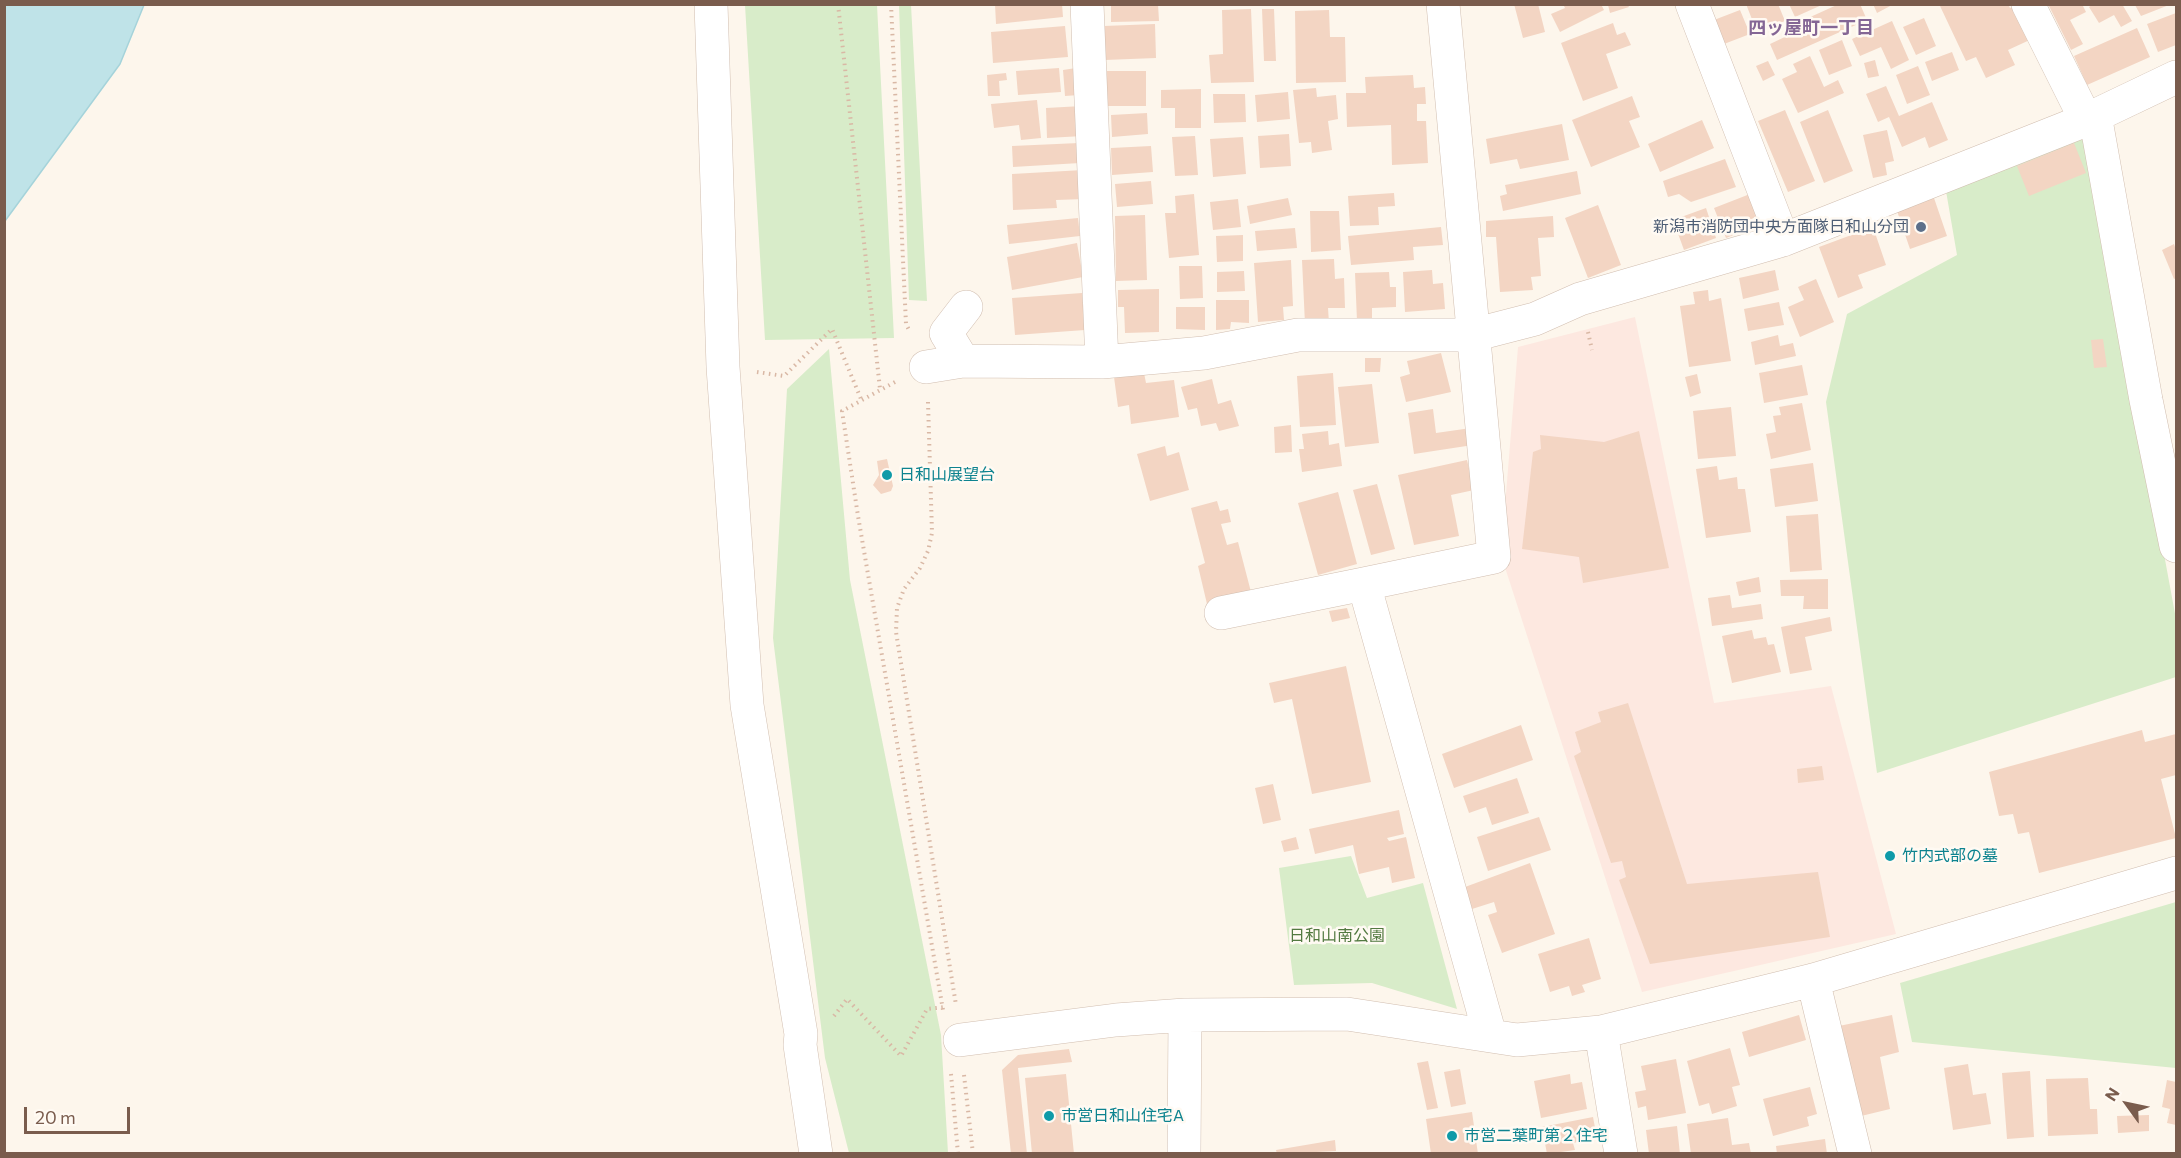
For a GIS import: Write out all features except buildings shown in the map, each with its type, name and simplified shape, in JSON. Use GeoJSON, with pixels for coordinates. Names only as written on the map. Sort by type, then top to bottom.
{"type":"FeatureCollection","features":[{"type":"Feature","properties":{"kind":"street"},"geometry":{"type":"LineString","coordinates":[[711,4],[723,367],[747,705],[801,1034],[800,1046],[816,1154]]}},
{"type":"Feature","properties":{"kind":"street"},"geometry":{"type":"LineString","coordinates":[[1087,4],[1102,362]]}},
{"type":"Feature","properties":{"kind":"street"},"geometry":{"type":"LineString","coordinates":[[1221,613],[1494,557],[1443,4]]}},
{"type":"Feature","properties":{"kind":"street"},"geometry":{"type":"LineString","coordinates":[[1692,4],[1783,240]]}},
{"type":"Feature","properties":{"kind":"street"},"geometry":{"type":"LineString","coordinates":[[2028,4],[2090,118],[2176,546]]}},
{"type":"Feature","properties":{"kind":"street"},"geometry":{"type":"LineString","coordinates":[[926,367],[963,361],[1102,362],[1204,353],[1298,335],[1473,335],[1535,319],[1580,299],[1783,240],[2090,118],[2176,77]]}},
{"type":"Feature","properties":{"kind":"street"},"geometry":{"type":"LineString","coordinates":[[963,361],[945,333],[966,307]]}},
{"type":"Feature","properties":{"kind":"street"},"geometry":{"type":"LineString","coordinates":[[1364,584],[1490,1035]]}},
{"type":"Feature","properties":{"kind":"street"},"geometry":{"type":"LineString","coordinates":[[952,1041],[1116,1020],[1185,1016],[1347,1014],[1517,1040],[1601,1032],[1813,980],[2176,873]]}},
{"type":"Feature","properties":{"kind":"street"},"geometry":{"type":"LineString","coordinates":[[1813,980],[1855,1154]]}},
{"type":"Feature","properties":{"kind":"street"},"geometry":{"type":"LineString","coordinates":[[1184,1154],[1185,1016]]}},
{"type":"Feature","properties":{"kind":"street"},"geometry":{"type":"LineString","coordinates":[[1601,1032],[1621,1154]]}},
{"type":"Feature","properties":{"kind":"path"},"geometry":{"type":"LineString","coordinates":[[838,4],[880,389]]}},
{"type":"Feature","properties":{"kind":"path"},"geometry":{"type":"LineString","coordinates":[[891,4],[906,324],[926,367],[932,533],[928,551],[920,568],[904,590],[897,608],[896,633],[956,1006],[952,1041],[958,1154]]}},
{"type":"Feature","properties":{"kind":"path"},"geometry":{"type":"LineString","coordinates":[[754,372],[784,376],[832,329],[861,399],[842,411],[943,1007],[952,1041],[973,1154]]}},
{"type":"Feature","properties":{"kind":"path"},"geometry":{"type":"LineString","coordinates":[[831,1022],[847,999],[901,1056],[927,1009],[956,1006]]}},
{"type":"Feature","properties":{"kind":"shaded area"},"geometry":{"type":"Polygon","coordinates":[[[1635,317],[1714,703],[1831,686],[1896,934],[1642,992],[1501,555],[1518,347],[1635,317]]]}},
{"type":"Feature","properties":{"kind":"green space"},"geometry":{"type":"Polygon","coordinates":[[[745,5],[877,5],[894,338],[765,340],[745,5]]]}},
{"type":"Feature","properties":{"kind":"green space"},"geometry":{"type":"Polygon","coordinates":[[[899,5],[911,5],[927,301],[909,300],[899,5]]]}},
{"type":"Feature","properties":{"kind":"green space"},"geometry":{"type":"Polygon","coordinates":[[[2087,124],[2095,181],[2176,619],[2176,677],[1877,773],[1826,402],[1847,314],[1957,255],[1946,191],[2087,124]]]}},
{"type":"Feature","properties":{"kind":"green space"},"geometry":{"type":"Polygon","coordinates":[[[829,349],[850,580],[941,1035],[948,1153],[849,1153],[825,1058],[773,638],[787,389],[829,349]]]}},
{"type":"Feature","properties":{"kind":"green space","name":"日和山南公園"},"geometry":{"type":"Polygon","coordinates":[[[1351,856],[1367,898],[1423,883],[1457,1009],[1372,983],[1294,985],[1279,868],[1351,856]]]}},
{"type":"Feature","properties":{"kind":"green space"},"geometry":{"type":"Polygon","coordinates":[[[2176,902],[2176,1068],[1912,1042],[1900,983],[2176,902]]]}},
{"type":"Feature","properties":{"kind":"water"},"geometry":{"type":"Polygon","coordinates":[[[5,4],[144,5],[120,64],[5,221],[5,4]]]}},
{"type":"Feature","properties":{"kind":"place","name":"新潟市消防団中央方面隊日和山分団"},"geometry":{"type":"Point","coordinates":[1921,227]}},
{"type":"Feature","properties":{"kind":"place","name":"日和山展望台"},"geometry":{"type":"Point","coordinates":[887,475]}},
{"type":"Feature","properties":{"kind":"place","name":"竹内式部の墓"},"geometry":{"type":"Point","coordinates":[1890,856]}},
{"type":"Feature","properties":{"kind":"place","name":"市営日和山住宅A"},"geometry":{"type":"Point","coordinates":[1049,1116]}},
{"type":"Feature","properties":{"kind":"place","name":"市営二葉町第２住宅"},"geometry":{"type":"Point","coordinates":[1452,1136]}},
{"type":"Feature","properties":{"kind":"district","name":"四ッ屋町一丁目"},"geometry":{"type":"Point","coordinates":[1811,28]}}]}
